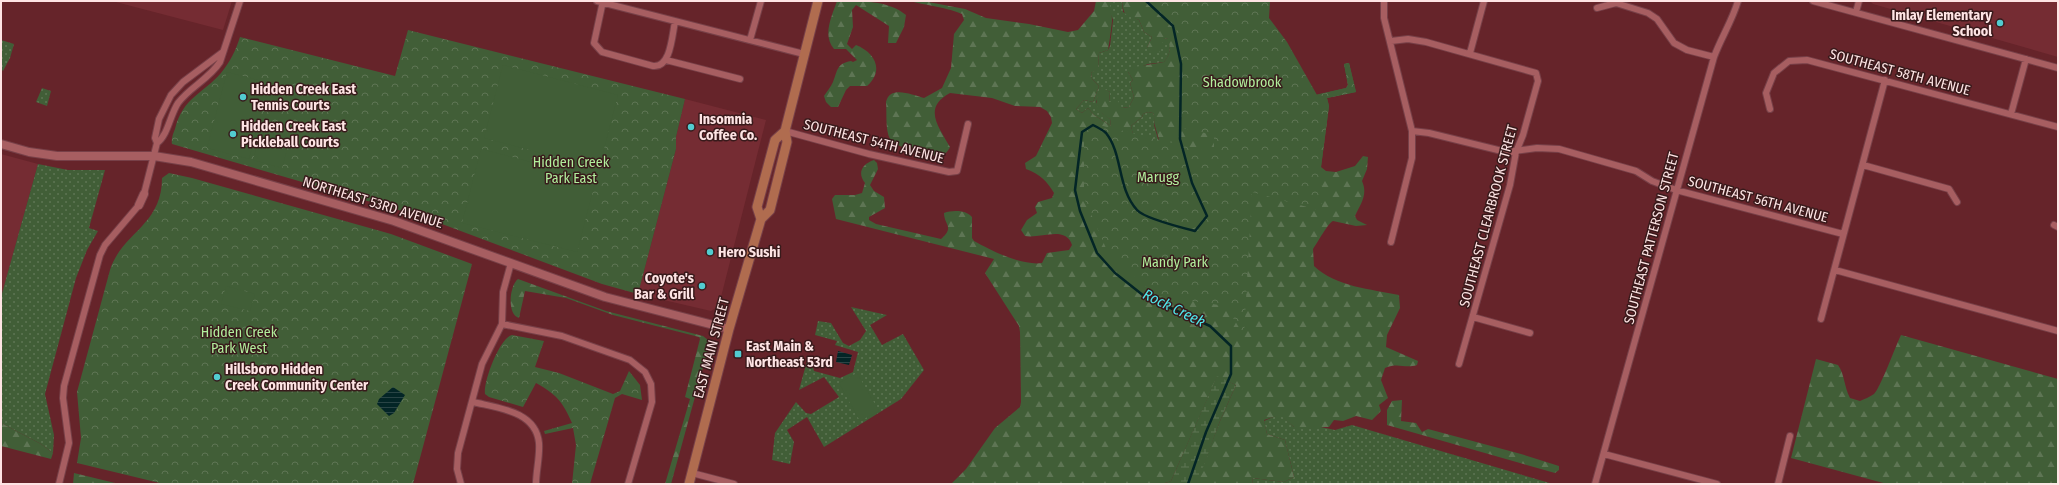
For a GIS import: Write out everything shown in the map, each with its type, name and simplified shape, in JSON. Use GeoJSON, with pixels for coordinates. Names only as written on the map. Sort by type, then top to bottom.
{"type":"FeatureCollection","features":[{"type":"Feature","properties":{"kind":"main road","name":"EAST MAIN STREET"},"geometry":{"type":"LineString","coordinates":[[689,484],[761,219],[757,207],[775,140],[785,131],[818,1]]}},
{"type":"Feature","properties":{"kind":"street"},"geometry":{"type":"LineString","coordinates":[[157,143],[162,140],[171,115],[179,102],[193,87],[216,69],[231,33],[240,1]]}},
{"type":"Feature","properties":{"kind":"street"},"geometry":{"type":"LineString","coordinates":[[750,40],[761,1]]}},
{"type":"Feature","properties":{"kind":"street"},"geometry":{"type":"LineString","coordinates":[[1384,1],[1384,18],[1391,41],[1412,132],[1412,158],[1391,242]]}},
{"type":"Feature","properties":{"kind":"street"},"geometry":{"type":"LineString","coordinates":[[1391,41],[1408,39],[1470,53],[1484,1]]}},
{"type":"Feature","properties":{"kind":"street","name":"SOUTHEAST PATTERSON STREET"},"geometry":{"type":"LineString","coordinates":[[1595,484],[1676,190],[1719,41],[1730,24],[1738,1]]}},
{"type":"Feature","properties":{"kind":"street"},"geometry":{"type":"LineString","coordinates":[[1813,1],[2058,68]]}},
{"type":"Feature","properties":{"kind":"street"},"geometry":{"type":"LineString","coordinates":[[1856,12],[1859,1]]}},
{"type":"Feature","properties":{"kind":"street"},"geometry":{"type":"LineString","coordinates":[[675,22],[666,60],[660,66],[653,66],[599,50],[594,43],[601,2],[804,54]]}},
{"type":"Feature","properties":{"kind":"street"},"geometry":{"type":"LineString","coordinates":[[1597,8],[1616,3],[1648,12],[1657,19],[1674,43],[1687,50],[1714,58]]}},
{"type":"Feature","properties":{"kind":"street"},"geometry":{"type":"LineString","coordinates":[[59,484],[69,443],[63,398],[64,386],[96,266],[105,245],[139,205],[144,194],[157,143],[155,138],[159,119],[171,95],[183,82],[223,52]]}},
{"type":"Feature","properties":{"kind":"street","name":"SOUTHEAST CLEARBROOK STREET"},"geometry":{"type":"LineString","coordinates":[[1459,364],[1510,185],[1516,152],[1523,135],[1538,81],[1536,73],[1470,53]]}},
{"type":"Feature","properties":{"kind":"street"},"geometry":{"type":"LineString","coordinates":[[2011,114],[2026,59]]}},
{"type":"Feature","properties":{"kind":"street"},"geometry":{"type":"LineString","coordinates":[[666,60],[740,79]]}},
{"type":"Feature","properties":{"kind":"street","name":"SOUTHEAST 58TH AVENUE"},"geometry":{"type":"LineString","coordinates":[[1770,109],[1766,93],[1774,73],[1789,61],[1807,60],[2058,127]]}},
{"type":"Feature","properties":{"kind":"street"},"geometry":{"type":"LineString","coordinates":[[1822,318],[1885,80]]}},
{"type":"Feature","properties":{"kind":"street","name":"SOUTHEAST 54TH AVENUE"},"geometry":{"type":"LineString","coordinates":[[785,131],[934,170],[949,172],[957,171],[961,162],[968,124]]}},
{"type":"Feature","properties":{"kind":"street","name":"SOUTHEAST 56TH AVENUE"},"geometry":{"type":"LineString","coordinates":[[1412,132],[1429,133],[1494,150],[1516,152],[1537,148],[1559,149],[1636,171],[1652,181],[1676,190],[1843,234]]}},
{"type":"Feature","properties":{"kind":"street","name":"NORTHEAST 53RD AVENUE"},"geometry":{"type":"LineString","coordinates":[[1,144],[37,153],[67,157],[154,156],[191,162],[394,221],[605,297],[730,329]]}},
{"type":"Feature","properties":{"kind":"street"},"geometry":{"type":"LineString","coordinates":[[1862,165],[1949,189],[1957,202]]}},
{"type":"Feature","properties":{"kind":"street"},"geometry":{"type":"LineString","coordinates":[[461,484],[457,469],[458,453],[473,402],[482,364],[502,324],[503,292],[511,263]]}},
{"type":"Feature","properties":{"kind":"street"},"geometry":{"type":"LineString","coordinates":[[1834,270],[2058,331]]}},
{"type":"Feature","properties":{"kind":"street"},"geometry":{"type":"LineString","coordinates":[[1473,317],[1530,333]]}},
{"type":"Feature","properties":{"kind":"street"},"geometry":{"type":"LineString","coordinates":[[502,324],[562,336],[630,360],[645,372],[651,384],[652,402],[628,484]]}},
{"type":"Feature","properties":{"kind":"street"},"geometry":{"type":"LineString","coordinates":[[473,402],[515,413],[529,422],[537,434],[539,444],[536,484]]}},
{"type":"Feature","properties":{"kind":"street"},"geometry":{"type":"LineString","coordinates":[[1778,484],[1790,436]]}},
{"type":"Feature","properties":{"kind":"street"},"geometry":{"type":"LineString","coordinates":[[1604,454],[1717,484]]}},
{"type":"Feature","properties":{"kind":"street"},"geometry":{"type":"LineString","coordinates":[[692,473],[734,484]]}},
{"type":"Feature","properties":{"kind":"shaded area"},"geometry":{"type":"Polygon","coordinates":[[[112,1],[232,1],[223,30],[112,1]]]}},
{"type":"Feature","properties":{"kind":"shaded area","name":"Imlay Elementary School"},"geometry":{"type":"Polygon","coordinates":[[[1870,1],[2058,1],[2058,57],[1873,4],[1870,1]]]}},
{"type":"Feature","properties":{"kind":"shaded area"},"geometry":{"type":"Polygon","coordinates":[[[685,99],[766,120],[720,301],[717,307],[711,311],[638,294],[676,149],[676,137],[685,99]]]}},
{"type":"Feature","properties":{"kind":"shaded area"},"geometry":{"type":"Polygon","coordinates":[[[1,154],[38,164],[1,297],[1,154]]]}},
{"type":"Feature","properties":{"kind":"green space"},"geometry":{"type":"Polygon","coordinates":[[[837,1],[874,2],[891,6],[906,15],[904,27],[896,43],[888,43],[889,26],[856,5],[852,10],[853,27],[847,44],[852,49],[856,45],[869,53],[875,63],[875,74],[867,86],[850,86],[846,90],[838,107],[831,107],[826,102],[824,96],[832,84],[838,68],[846,62],[853,62],[857,60],[846,49],[834,49],[830,44],[828,32],[829,25],[837,1]]]}},
{"type":"Feature","properties":{"kind":"green space"},"geometry":{"type":"Polygon","coordinates":[[[910,1],[923,1],[965,9],[986,18],[1029,24],[1068,32],[1078,30],[1094,11],[1096,1],[1110,1],[1112,20],[1108,50],[1099,53],[1098,69],[1091,73],[1092,79],[1099,86],[1093,102],[1084,100],[1076,109],[1082,113],[1088,108],[1094,115],[1111,126],[1110,119],[1098,109],[1097,106],[1097,98],[1101,87],[1110,92],[1109,102],[1118,101],[1122,108],[1129,107],[1134,97],[1130,83],[1133,80],[1128,72],[1129,68],[1164,62],[1168,57],[1170,48],[1168,39],[1164,38],[1160,52],[1153,53],[1148,50],[1147,48],[1152,37],[1144,32],[1139,20],[1126,15],[1122,1],[1229,1],[1238,112],[1346,88],[1348,85],[1344,64],[1349,63],[1356,92],[1327,98],[1329,106],[1321,167],[1326,171],[1336,172],[1355,166],[1363,156],[1368,157],[1367,169],[1362,181],[1364,186],[1364,195],[1355,216],[1357,220],[1367,225],[1356,226],[1333,221],[1331,222],[1313,249],[1314,266],[1333,279],[1343,283],[1399,295],[1400,308],[1387,335],[1386,347],[1418,361],[1417,365],[1390,366],[1385,368],[1381,380],[1388,398],[1379,405],[1381,411],[1372,420],[1356,416],[1343,421],[1334,420],[1329,427],[1294,427],[1280,415],[1264,420],[1267,434],[1285,440],[1294,477],[1284,482],[1253,478],[1252,484],[1196,484],[1220,421],[1236,385],[1217,377],[1171,481],[1162,484],[951,484],[966,469],[995,428],[1020,407],[1021,402],[1019,326],[985,273],[994,259],[836,219],[832,199],[835,195],[855,195],[862,193],[865,183],[861,176],[862,169],[866,164],[874,160],[877,163],[878,169],[870,185],[874,191],[884,197],[885,208],[869,217],[869,220],[876,224],[941,239],[948,229],[944,213],[951,211],[963,212],[972,217],[972,238],[974,241],[1007,257],[1034,263],[1042,263],[1047,253],[1069,250],[1072,245],[1069,239],[1058,234],[1025,236],[1021,230],[1027,220],[1037,213],[1035,207],[1038,202],[1052,198],[1054,193],[1043,178],[1026,169],[1025,163],[1036,156],[1052,123],[1051,117],[1047,111],[1040,107],[1015,106],[992,98],[950,93],[937,105],[935,111],[935,118],[950,147],[946,153],[936,156],[922,154],[906,149],[890,139],[886,121],[886,102],[888,97],[897,92],[902,92],[924,98],[942,88],[951,68],[954,34],[964,20],[962,14],[957,12],[910,1]],[[1148,112],[1143,114],[1142,117],[1131,126],[1139,157],[1161,149],[1154,124],[1153,113],[1148,112]]]}},
{"type":"Feature","properties":{"kind":"green space"},"geometry":{"type":"Polygon","coordinates":[[[1109,1],[1122,1],[1123,12],[1139,20],[1144,32],[1152,37],[1147,48],[1164,38],[1169,39],[1170,45],[1169,54],[1164,62],[1148,64],[1128,72],[1133,80],[1130,83],[1134,97],[1129,107],[1122,108],[1109,102],[1110,92],[1101,88],[1096,102],[1102,113],[1110,119],[1111,126],[1094,115],[1088,108],[1082,113],[1076,109],[1084,100],[1093,102],[1099,86],[1092,79],[1091,73],[1098,68],[1099,53],[1108,50],[1110,46],[1113,20],[1110,12],[1109,1]]]}},
{"type":"Feature","properties":{"kind":"green space"},"geometry":{"type":"Polygon","coordinates":[[[1148,1],[1270,1],[1269,18],[1287,42],[1317,95],[1346,88],[1348,85],[1344,64],[1349,63],[1356,92],[1327,98],[1329,106],[1321,167],[1322,211],[1252,192],[1244,336],[1226,306],[1157,296],[1109,255],[1084,198],[1084,131],[1103,126],[1210,152],[1214,147],[1214,135],[1182,128],[1180,83],[1183,75],[1179,42],[1175,26],[1148,1]]]}},
{"type":"Feature","properties":{"kind":"green space","name":"Hidden Creek Park East"},"geometry":{"type":"Polygon","coordinates":[[[408,30],[685,99],[676,137],[676,149],[638,294],[602,284],[426,218],[172,144],[173,135],[183,110],[194,97],[221,73],[237,47],[240,37],[395,76],[408,30]]]}},
{"type":"Feature","properties":{"kind":"green space"},"geometry":{"type":"Polygon","coordinates":[[[1,40],[14,44],[10,58],[3,71],[1,69],[1,40]]]}},
{"type":"Feature","properties":{"kind":"green space"},"geometry":{"type":"Polygon","coordinates":[[[503,65],[618,95],[599,168],[484,138],[503,65]]]}},
{"type":"Feature","properties":{"kind":"green space"},"geometry":{"type":"Polygon","coordinates":[[[227,72],[269,83],[249,159],[207,148],[227,72]]]}},
{"type":"Feature","properties":{"kind":"green space"},"geometry":{"type":"Polygon","coordinates":[[[42,88],[51,91],[47,106],[36,102],[42,88]]]}},
{"type":"Feature","properties":{"kind":"green space"},"geometry":{"type":"Polygon","coordinates":[[[1148,112],[1153,113],[1155,117],[1154,125],[1161,149],[1146,191],[1131,126],[1142,117],[1143,114],[1148,112]]]}},
{"type":"Feature","properties":{"kind":"green space"},"geometry":{"type":"Polygon","coordinates":[[[263,123],[292,131],[287,149],[258,141],[263,123]]]}},
{"type":"Feature","properties":{"kind":"green space"},"geometry":{"type":"Polygon","coordinates":[[[258,143],[287,150],[282,168],[253,160],[258,143]]]}},
{"type":"Feature","properties":{"kind":"green space"},"geometry":{"type":"Polygon","coordinates":[[[481,149],[596,179],[577,252],[462,223],[481,149]]]}},
{"type":"Feature","properties":{"kind":"green space"},"geometry":{"type":"Polygon","coordinates":[[[38,164],[68,170],[105,170],[89,228],[98,231],[87,250],[76,278],[45,394],[54,435],[53,453],[41,444],[1,423],[1,297],[38,164]]]}},
{"type":"Feature","properties":{"kind":"green space","name":"Hidden Creek Park West"},"geometry":{"type":"Polygon","coordinates":[[[169,173],[192,178],[391,234],[472,264],[413,484],[164,484],[77,463],[81,438],[77,392],[110,270],[123,246],[149,218],[156,207],[160,194],[162,178],[169,173]]]}},
{"type":"Feature","properties":{"kind":"green space"},"geometry":{"type":"Polygon","coordinates":[[[518,279],[606,311],[703,336],[708,340],[709,346],[671,484],[665,484],[690,399],[685,397],[700,339],[699,337],[613,315],[566,298],[525,291],[519,318],[515,316],[511,306],[511,294],[518,279]]]}},
{"type":"Feature","properties":{"kind":"green space"},"geometry":{"type":"Polygon","coordinates":[[[226,286],[255,294],[250,311],[221,304],[226,286]]]}},
{"type":"Feature","properties":{"kind":"green space"},"geometry":{"type":"Polygon","coordinates":[[[851,307],[887,315],[870,325],[882,345],[903,334],[924,370],[901,399],[824,447],[807,417],[787,430],[794,442],[790,464],[772,460],[775,433],[796,402],[806,413],[811,414],[839,397],[824,377],[799,390],[807,361],[812,363],[814,371],[840,378],[853,372],[858,352],[835,345],[837,341],[815,335],[818,321],[831,323],[843,343],[849,346],[860,340],[866,331],[851,307]]]}},
{"type":"Feature","properties":{"kind":"green space"},"geometry":{"type":"Polygon","coordinates":[[[512,335],[544,341],[535,367],[559,373],[613,394],[620,391],[629,371],[640,385],[642,400],[622,394],[615,398],[590,484],[572,484],[576,445],[573,428],[545,434],[544,431],[572,423],[562,404],[554,395],[536,383],[523,407],[489,397],[485,394],[485,388],[493,361],[502,343],[512,335]]]}},
{"type":"Feature","properties":{"kind":"green space"},"geometry":{"type":"Polygon","coordinates":[[[1901,335],[2058,379],[2058,484],[1887,484],[1791,458],[1816,359],[1838,365],[1850,398],[1860,401],[1874,394],[1877,390],[1901,335]]]}},
{"type":"Feature","properties":{"kind":"green space"},"geometry":{"type":"Polygon","coordinates":[[[857,373],[879,411],[860,421],[839,383],[857,373]]]}},
{"type":"Feature","properties":{"kind":"green space"},"geometry":{"type":"Polygon","coordinates":[[[1217,376],[1236,385],[1220,421],[1198,481],[1196,484],[1162,484],[1171,481],[1217,376]]]}},
{"type":"Feature","properties":{"kind":"green space"},"geometry":{"type":"Polygon","coordinates":[[[1402,400],[1401,421],[1416,423],[1422,432],[1428,429],[1521,454],[1559,466],[1559,470],[1555,473],[1387,425],[1387,410],[1392,401],[1402,400]]]}},
{"type":"Feature","properties":{"kind":"green space"},"geometry":{"type":"Polygon","coordinates":[[[1280,414],[1294,427],[1316,426],[1335,430],[1352,425],[1553,484],[1252,484],[1253,478],[1284,482],[1294,477],[1285,440],[1267,434],[1264,421],[1280,414]]]}},
{"type":"Feature","properties":{"kind":"green space"},"geometry":{"type":"Polygon","coordinates":[[[1,423],[41,444],[53,453],[51,459],[1,446],[1,423]]]}},
{"type":"Feature","properties":{"kind":"green space"},"geometry":{"type":"Polygon","coordinates":[[[74,473],[115,483],[115,484],[73,484],[74,473]]]}},
{"type":"Feature","properties":{"kind":"water"},"geometry":{"type":"Polygon","coordinates":[[[838,351],[852,355],[849,365],[836,362],[838,351]]]}},
{"type":"Feature","properties":{"kind":"water"},"geometry":{"type":"Polygon","coordinates":[[[393,387],[405,395],[394,413],[389,416],[377,404],[379,399],[393,387]]]}},
{"type":"Feature","properties":{"kind":"waterway","name":"Rock Creek"},"geometry":{"type":"LineString","coordinates":[[1146,1],[1173,26],[1181,64],[1180,139],[1192,183],[1207,216],[1195,231],[1155,219],[1137,210],[1126,192],[1111,141],[1105,132],[1093,125],[1082,132],[1075,190],[1080,211],[1097,253],[1115,273],[1144,296],[1210,326],[1231,346],[1231,374],[1206,432],[1188,484]]}},
{"type":"Feature","properties":{"kind":"place","name":"Imlay Elementary School"},"geometry":{"type":"Point","coordinates":[2000,23]}},
{"type":"Feature","properties":{"kind":"place","name":"Hidden Creek East Tennis Courts"},"geometry":{"type":"Point","coordinates":[243,97]}},
{"type":"Feature","properties":{"kind":"place","name":"Insomnia Coffee Co."},"geometry":{"type":"Point","coordinates":[691,127]}},
{"type":"Feature","properties":{"kind":"place","name":"Hidden Creek East Pickleball Courts"},"geometry":{"type":"Point","coordinates":[233,134]}},
{"type":"Feature","properties":{"kind":"place","name":"Hero Sushi"},"geometry":{"type":"Point","coordinates":[710,252]}},
{"type":"Feature","properties":{"kind":"place","name":"Coyote's Bar & Grill"},"geometry":{"type":"Point","coordinates":[702,286]}},
{"type":"Feature","properties":{"kind":"place","name":"East Main & Northeast 53rd"},"geometry":{"type":"Point","coordinates":[738,354]}},
{"type":"Feature","properties":{"kind":"place","name":"Hillsboro Hidden Creek Community Center"},"geometry":{"type":"Point","coordinates":[217,377]}},
{"type":"Feature","properties":{"kind":"park label","name":"Shadowbrook"},"geometry":{"type":"Point","coordinates":[1242,82]}},
{"type":"Feature","properties":{"kind":"park label","name":"Marugg"},"geometry":{"type":"Point","coordinates":[1158,177]}},
{"type":"Feature","properties":{"kind":"park label","name":"Mandy Park"},"geometry":{"type":"Point","coordinates":[1175,262]}}]}
